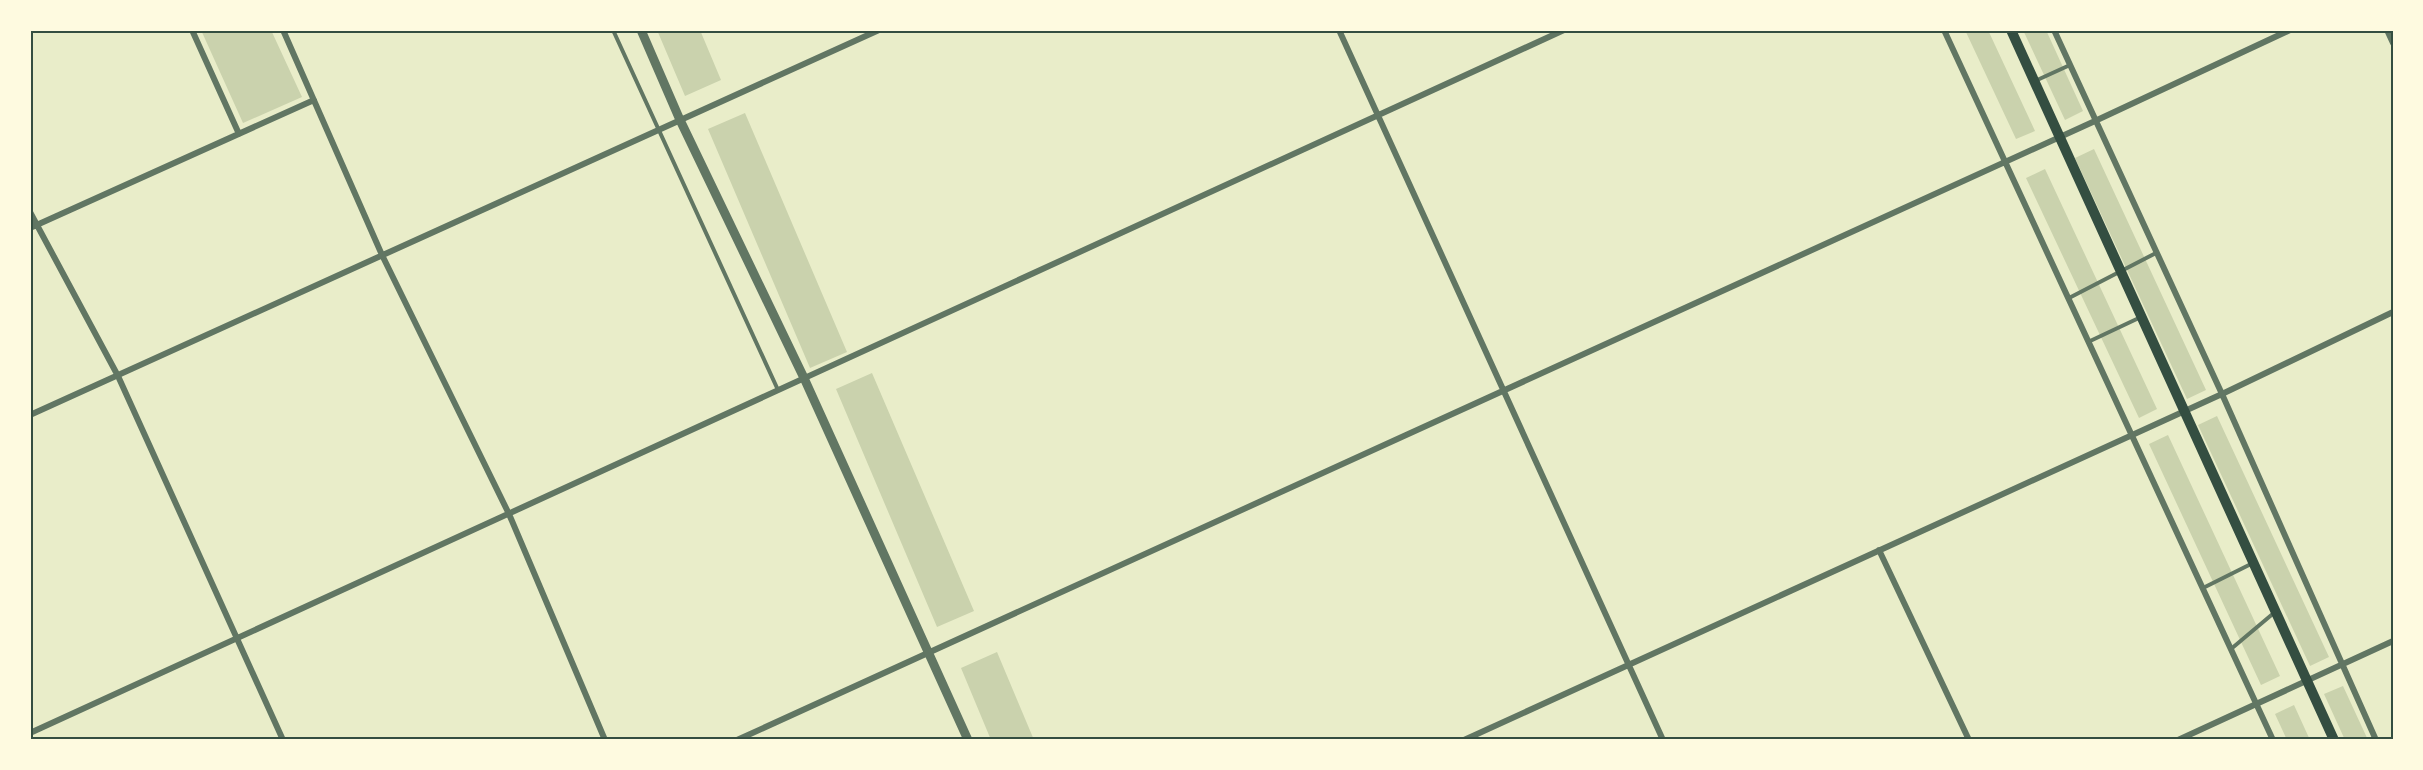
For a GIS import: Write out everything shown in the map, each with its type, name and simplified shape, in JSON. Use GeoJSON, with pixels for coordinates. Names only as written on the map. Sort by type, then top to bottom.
{"type":"FeatureCollection","features":[{"type":"Feature","properties":{"kind":"main road"},"geometry":{"type":"LineString","coordinates":[[2011,30],[2334,740]]}},
{"type":"Feature","properties":{"kind":"street"},"geometry":{"type":"LineString","coordinates":[[192,30],[239,134]]}},
{"type":"Feature","properties":{"kind":"street"},"geometry":{"type":"LineString","coordinates":[[283,30],[382,255],[509,514],[604,740]]}},
{"type":"Feature","properties":{"kind":"street"},"geometry":{"type":"LineString","coordinates":[[641,30],[680,120],[804,378],[968,740]]}},
{"type":"Feature","properties":{"kind":"street"},"geometry":{"type":"LineString","coordinates":[[30,415],[879,30]]}},
{"type":"Feature","properties":{"kind":"street"},"geometry":{"type":"LineString","coordinates":[[1339,30],[1663,740]]}},
{"type":"Feature","properties":{"kind":"street"},"geometry":{"type":"LineString","coordinates":[[30,733],[1564,30]]}},
{"type":"Feature","properties":{"kind":"street"},"geometry":{"type":"LineString","coordinates":[[1944,30],[2273,740]]}},
{"type":"Feature","properties":{"kind":"street"},"geometry":{"type":"LineString","coordinates":[[2054,30],[2222,394],[2341,666],[2376,740]]}},
{"type":"Feature","properties":{"kind":"street"},"geometry":{"type":"LineString","coordinates":[[737,740],[2004,163],[2289,30]]}},
{"type":"Feature","properties":{"kind":"street"},"geometry":{"type":"LineString","coordinates":[[2387,30],[2393,43]]}},
{"type":"Feature","properties":{"kind":"street"},"geometry":{"type":"LineString","coordinates":[[33,226],[314,100]]}},
{"type":"Feature","properties":{"kind":"street"},"geometry":{"type":"LineString","coordinates":[[30,212],[33,226],[118,376],[283,740]]}},
{"type":"Feature","properties":{"kind":"street"},"geometry":{"type":"LineString","coordinates":[[1464,740],[2222,394],[2393,312]]}},
{"type":"Feature","properties":{"kind":"street"},"geometry":{"type":"LineString","coordinates":[[1880,550],[1969,740]]}},
{"type":"Feature","properties":{"kind":"street"},"geometry":{"type":"LineString","coordinates":[[2178,740],[2393,641]]}},
{"type":"Feature","properties":{"kind":"lane"},"geometry":{"type":"LineString","coordinates":[[613,30],[778,390]]}},
{"type":"Feature","properties":{"kind":"lane"},"geometry":{"type":"LineString","coordinates":[[2034,81],[2070,65]]}},
{"type":"Feature","properties":{"kind":"lane"},"geometry":{"type":"LineString","coordinates":[[2067,299],[2156,253]]}},
{"type":"Feature","properties":{"kind":"lane"},"geometry":{"type":"LineString","coordinates":[[2087,342],[2142,317]]}},
{"type":"Feature","properties":{"kind":"lane"},"geometry":{"type":"LineString","coordinates":[[2202,588],[2254,563]]}},
{"type":"Feature","properties":{"kind":"lane"},"geometry":{"type":"LineString","coordinates":[[2231,649],[2276,612]]}},
{"type":"Feature","properties":{"kind":"green space"},"geometry":{"type":"Polygon","coordinates":[[[201,30],[271,30],[302,97],[243,123],[201,30]]]}},
{"type":"Feature","properties":{"kind":"green space"},"geometry":{"type":"Polygon","coordinates":[[[657,30],[700,30],[721,80],[685,96],[657,30]]]}},
{"type":"Feature","properties":{"kind":"green space"},"geometry":{"type":"Polygon","coordinates":[[[1965,30],[1988,30],[2035,131],[2016,139],[1965,30]]]}},
{"type":"Feature","properties":{"kind":"green space"},"geometry":{"type":"Polygon","coordinates":[[[2023,30],[2046,30],[2083,111],[2065,120],[2023,30]]]}},
{"type":"Feature","properties":{"kind":"green space"},"geometry":{"type":"Polygon","coordinates":[[[745,113],[847,352],[810,368],[708,129],[745,113]]]}},
{"type":"Feature","properties":{"kind":"green space"},"geometry":{"type":"Polygon","coordinates":[[[2094,149],[2206,390],[2187,399],[2075,158],[2094,149]]]}},
{"type":"Feature","properties":{"kind":"green space"},"geometry":{"type":"Polygon","coordinates":[[[2045,169],[2157,409],[2139,418],[2026,178],[2045,169]]]}},
{"type":"Feature","properties":{"kind":"green space"},"geometry":{"type":"Polygon","coordinates":[[[872,373],[974,611],[937,627],[836,389],[872,373]]]}},
{"type":"Feature","properties":{"kind":"green space"},"geometry":{"type":"Polygon","coordinates":[[[2217,416],[2329,657],[2310,666],[2198,425],[2217,416]]]}},
{"type":"Feature","properties":{"kind":"green space"},"geometry":{"type":"Polygon","coordinates":[[[2168,435],[2280,676],[2261,685],[2149,444],[2168,435]]]}},
{"type":"Feature","properties":{"kind":"green space"},"geometry":{"type":"Polygon","coordinates":[[[997,652],[1034,740],[991,740],[961,668],[997,652]]]}},
{"type":"Feature","properties":{"kind":"green space"},"geometry":{"type":"Polygon","coordinates":[[[2343,686],[2368,740],[2345,740],[2324,694],[2343,686]]]}},
{"type":"Feature","properties":{"kind":"green space"},"geometry":{"type":"Polygon","coordinates":[[[2294,705],[2310,740],[2287,740],[2275,714],[2294,705]]]}}]}
